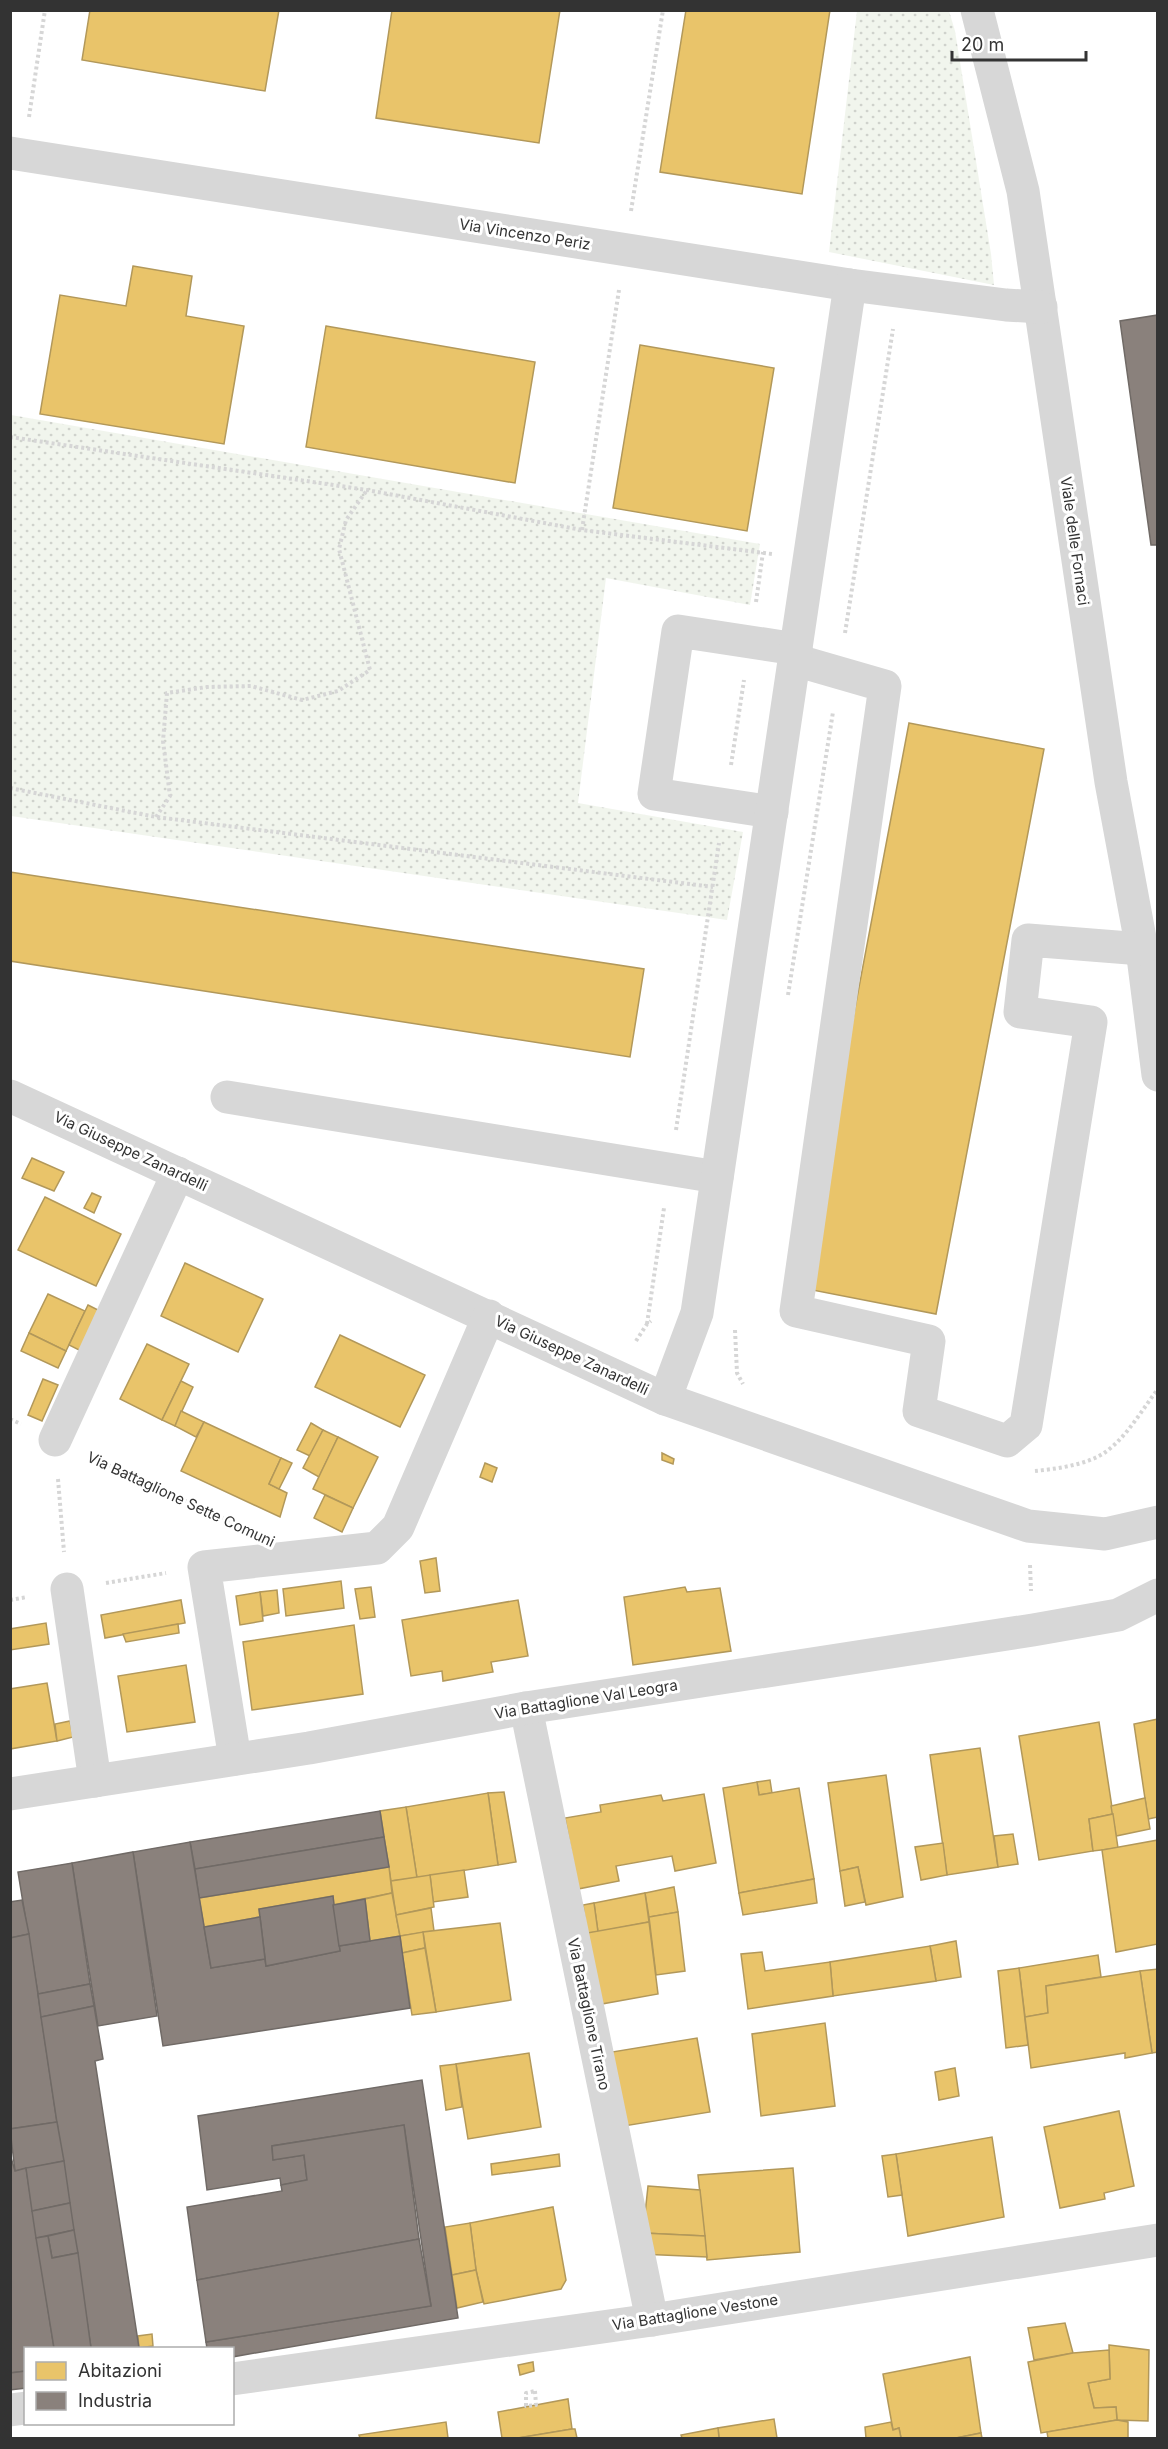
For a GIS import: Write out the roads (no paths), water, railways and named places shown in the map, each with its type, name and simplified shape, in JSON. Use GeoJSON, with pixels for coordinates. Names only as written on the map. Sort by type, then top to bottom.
{"type":"FeatureCollection","features":[{"type":"Feature","properties":{"kind":"street","name":"Viale delle Fornaci"},"geometry":{"type":"LineString","coordinates":[[977,10],[1023,191],[1111,782],[1142,949],[1158,1075]]}},
{"type":"Feature","properties":{"kind":"street","name":"Via Vincenzo Periz"},"geometry":{"type":"LineString","coordinates":[[17,154],[850,285],[1006,305],[1041,307]]}},
{"type":"Feature","properties":{"kind":"street"},"geometry":{"type":"LineString","coordinates":[[665,1399],[697,1313],[850,285]]}},
{"type":"Feature","properties":{"kind":"street"},"geometry":{"type":"LineString","coordinates":[[772,812],[654,794],[678,631],[750,642],[795,654],[839,673],[885,686],[796,1311],[929,1341],[919,1411],[1007,1441],[1026,1425],[1091,1022],[1020,1012],[1028,940],[1142,949]]}},
{"type":"Feature","properties":{"kind":"street","name":"Via Giuseppe Zanardelli"},"geometry":{"type":"LineString","coordinates":[[10,1096],[665,1399],[1028,1526],[1105,1534],[1158,1522]]}},
{"type":"Feature","properties":{"kind":"street"},"geometry":{"type":"LineString","coordinates":[[227,1097],[717,1178]]}},
{"type":"Feature","properties":{"kind":"street"},"geometry":{"type":"LineString","coordinates":[[55,1440],[178,1173]]}},
{"type":"Feature","properties":{"kind":"street","name":"Via Battaglione Sette Comuni"},"geometry":{"type":"LineString","coordinates":[[235,1759],[204,1567],[377,1548],[398,1527],[489,1316]]}},
{"type":"Feature","properties":{"kind":"street"},"geometry":{"type":"LineString","coordinates":[[68,1589],[95,1780]]}},
{"type":"Feature","properties":{"kind":"street","name":"Via Battaglione Val Leogra"},"geometry":{"type":"LineString","coordinates":[[10,1794],[235,1759],[526,1708],[1033,1630],[1118,1615],[1158,1594]]}},
{"type":"Feature","properties":{"kind":"street","name":"Via Battaglione Tirano"},"geometry":{"type":"LineString","coordinates":[[526,1708],[652,2320]]}},
{"type":"Feature","properties":{"kind":"street","name":"Via Battaglione Vestone"},"geometry":{"type":"LineString","coordinates":[[234,2379],[652,2320],[1158,2240]]}}]}
